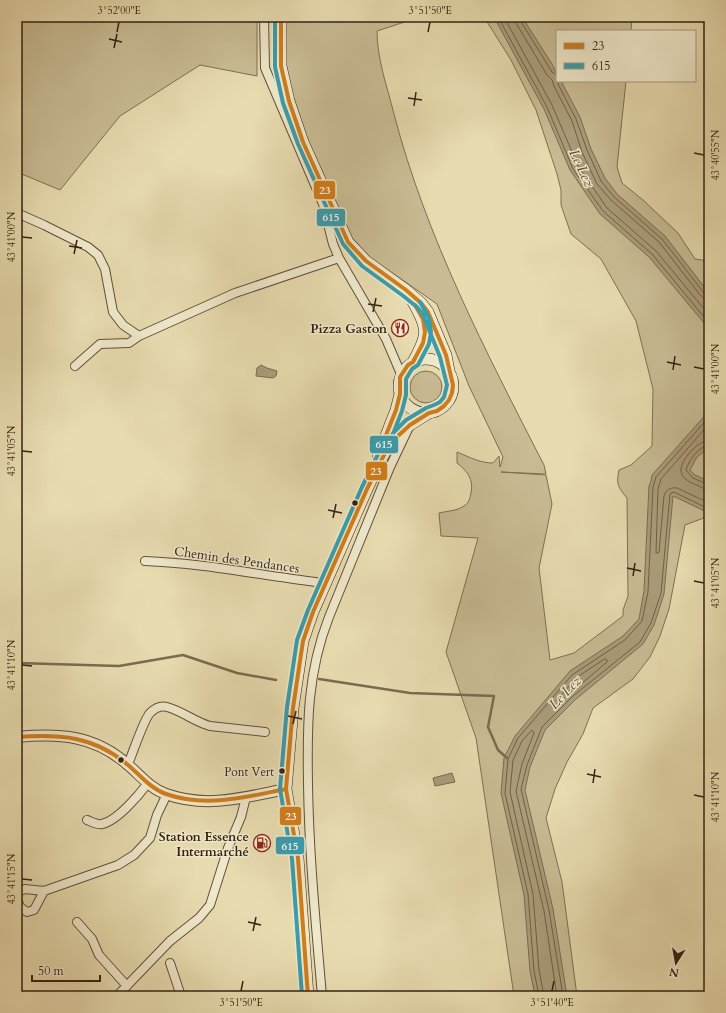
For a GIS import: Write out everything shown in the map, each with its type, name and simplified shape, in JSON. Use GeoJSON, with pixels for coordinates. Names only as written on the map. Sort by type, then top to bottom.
{"type":"FeatureCollection","features":[{"type":"Feature","properties":{"kind":"main road"},"geometry":{"type":"LineString","coordinates":[[280,17],[281,66],[289,101],[303,142],[348,242],[366,261],[406,290],[421,303],[428,312],[446,355],[448,370],[453,385],[449,400],[441,409],[430,413],[410,425],[399,435],[386,451],[367,488]]}},
{"type":"Feature","properties":{"kind":"main road"},"geometry":{"type":"LineString","coordinates":[[406,290],[423,318],[425,332],[423,343],[413,362]]}},
{"type":"Feature","properties":{"kind":"main road"},"geometry":{"type":"LineString","coordinates":[[430,413],[414,411],[403,401],[398,386],[401,374],[408,365],[413,362],[428,359],[436,361],[448,370]]}},
{"type":"Feature","properties":{"kind":"main road"},"geometry":{"type":"LineString","coordinates":[[308,996],[298,858],[286,789],[293,708],[303,641],[313,612],[367,488],[396,410],[400,394]]}},
{"type":"Feature","properties":{"kind":"street"},"geometry":{"type":"LineString","coordinates":[[264,17],[265,68],[323,204],[333,244],[339,258],[386,339],[401,374]]}},
{"type":"Feature","properties":{"kind":"street"},"geometry":{"type":"LineString","coordinates":[[17,213],[88,247],[98,255],[105,269],[113,312],[123,325],[138,336]]}},
{"type":"Feature","properties":{"kind":"street"},"geometry":{"type":"LineString","coordinates":[[75,366],[100,344],[129,343],[138,336],[235,294],[339,258]]}},
{"type":"Feature","properties":{"kind":"street"},"geometry":{"type":"LineString","coordinates":[[322,996],[308,806],[307,738],[310,689],[320,639],[390,467],[400,449],[410,425]]}},
{"type":"Feature","properties":{"kind":"street","name":"Chemin des Pendances"},"geometry":{"type":"LineString","coordinates":[[145,561],[172,562],[202,566],[316,582],[324,586]]}},
{"type":"Feature","properties":{"kind":"street"},"geometry":{"type":"LineString","coordinates":[[128,764],[147,716],[159,706],[167,707],[210,726],[265,732]]}},
{"type":"Feature","properties":{"kind":"street"},"geometry":{"type":"LineString","coordinates":[[17,737],[55,735],[82,739],[100,745],[128,764],[160,792],[187,800],[203,802],[224,801],[286,789]]}},
{"type":"Feature","properties":{"kind":"street"},"geometry":{"type":"LineString","coordinates":[[87,820],[98,824],[107,822],[132,803],[148,783]]}},
{"type":"Feature","properties":{"kind":"street"},"geometry":{"type":"LineString","coordinates":[[17,895],[17,892],[25,889],[44,891],[118,865],[134,855],[150,838],[157,815],[167,794]]}},
{"type":"Feature","properties":{"kind":"street"},"geometry":{"type":"LineString","coordinates":[[117,996],[170,941],[199,918],[210,905],[228,848],[241,817],[246,797]]}},
{"type":"Feature","properties":{"kind":"street"},"geometry":{"type":"LineString","coordinates":[[17,899],[20,907],[26,912],[34,910],[44,891]]}},
{"type":"Feature","properties":{"kind":"street"},"geometry":{"type":"LineString","coordinates":[[77,922],[92,939],[99,955],[126,986]]}},
{"type":"Feature","properties":{"kind":"street"},"geometry":{"type":"LineString","coordinates":[[170,963],[181,996]]}},
{"type":"Feature","properties":{"kind":"shaded area"},"geometry":{"type":"Polygon","coordinates":[[[17,17],[257,17],[257,76],[200,65],[120,116],[60,190],[17,172],[17,17]]]}},
{"type":"Feature","properties":{"kind":"shaded area"},"geometry":{"type":"Polygon","coordinates":[[[281,17],[420,17],[377,31],[377,41],[381,62],[407,160],[440,249],[479,337],[544,465],[546,474],[501,472],[546,475],[552,504],[539,568],[550,660],[574,653],[623,616],[623,610],[628,596],[627,498],[618,486],[618,475],[619,470],[631,465],[652,446],[653,389],[636,321],[601,259],[571,234],[561,205],[561,190],[557,174],[536,110],[511,60],[484,17],[632,17],[631,30],[556,30],[556,82],[626,82],[617,167],[622,183],[643,200],[678,233],[695,259],[709,261],[709,516],[685,525],[669,609],[660,636],[650,657],[633,679],[593,708],[583,734],[567,762],[555,789],[546,818],[562,882],[577,996],[514,996],[476,738],[446,652],[478,538],[441,536],[439,513],[461,508],[466,505],[470,499],[472,488],[471,479],[467,472],[457,463],[457,452],[488,463],[493,463],[499,456],[500,467],[503,457],[469,386],[437,304],[348,242],[303,142],[281,66],[281,17]]]}},
{"type":"Feature","properties":{"kind":"shaded area"},"geometry":{"type":"Polygon","coordinates":[[[423,371],[429,371],[438,375],[442,387],[438,399],[429,403],[423,403],[414,399],[410,390],[410,384],[414,375],[423,371]]]}},
{"type":"Feature","properties":{"kind":"water","name":"Le Lez"},"geometry":{"type":"Polygon","coordinates":[[[494,17],[522,17],[552,64],[556,72],[556,82],[562,82],[580,117],[591,149],[605,178],[617,194],[665,236],[709,293],[709,329],[649,257],[600,214],[570,170],[544,109],[494,17]]]}},
{"type":"Feature","properties":{"kind":"water"},"geometry":{"type":"Polygon","coordinates":[[[261,365],[277,371],[276,376],[273,378],[256,376],[257,368],[261,365]]]}},
{"type":"Feature","properties":{"kind":"water","name":"Le Lez"},"geometry":{"type":"Polygon","coordinates":[[[709,411],[709,448],[697,457],[690,470],[695,475],[709,481],[709,513],[673,496],[664,594],[654,625],[643,644],[576,699],[545,730],[530,767],[525,790],[553,909],[567,996],[535,996],[530,971],[524,895],[501,793],[504,758],[515,736],[570,671],[623,636],[639,619],[644,591],[649,486],[652,475],[709,411]]]}},
{"type":"Feature","properties":{"kind":"water"},"geometry":{"type":"Polygon","coordinates":[[[452,773],[455,782],[435,786],[433,778],[452,773]]]}},
{"type":"Feature","properties":{"kind":"waterway"},"geometry":{"type":"LineString","coordinates":[[17,663],[119,666],[183,655],[237,673],[276,680]]}},
{"type":"Feature","properties":{"kind":"waterway"},"geometry":{"type":"LineString","coordinates":[[319,679],[410,693],[494,696],[488,727],[498,750],[507,758]]}},
{"type":"Feature","properties":{"kind":"transit line","name":"615"},"geometry":{"type":"LineString","coordinates":[[275,17],[275,67],[283,103],[298,144],[343,244],[362,266],[417,307],[423,315],[440,357],[447,385],[444,397],[440,402],[426,408],[406,420],[381,448],[362,487],[308,610],[297,640],[287,707],[280,789],[292,859],[302,996]]}},
{"type":"Feature","properties":{"kind":"transit line","name":"23"},"geometry":{"type":"LineString","coordinates":[[281,17],[281,66],[289,101],[303,142],[348,242],[366,261],[406,290],[421,303],[428,312],[446,355],[453,385],[452,393],[444,406],[437,411],[429,413],[410,425],[399,435],[386,451],[367,489],[313,612],[303,641],[293,708],[286,789],[298,858],[308,996]]}},
{"type":"Feature","properties":{"kind":"transit line","name":"615"},"geometry":{"type":"LineString","coordinates":[[386,452],[402,411],[406,395],[406,379],[412,369],[418,365],[429,344],[431,332],[429,318],[420,302]]}},
{"type":"Feature","properties":{"kind":"transit line","name":"23"},"geometry":{"type":"LineString","coordinates":[[380,450],[396,410],[400,394],[400,377],[408,365],[413,362],[423,343],[425,332],[423,319],[415,305]]}},
{"type":"Feature","properties":{"kind":"transit line","name":"23"},"geometry":{"type":"LineString","coordinates":[[17,737],[62,737],[89,743],[115,755],[155,789],[181,798],[211,801],[226,800],[286,789]]}},
{"type":"Feature","properties":{"kind":"place","name":"Pizza Gaston"},"geometry":{"type":"Point","coordinates":[400,328]}},
{"type":"Feature","properties":{"kind":"place","name":"Pont Vert"},"geometry":{"type":"Point","coordinates":[282,771]}},
{"type":"Feature","properties":{"kind":"place","name":"Station Essence Intermarché"},"geometry":{"type":"Point","coordinates":[262,843]}}]}
